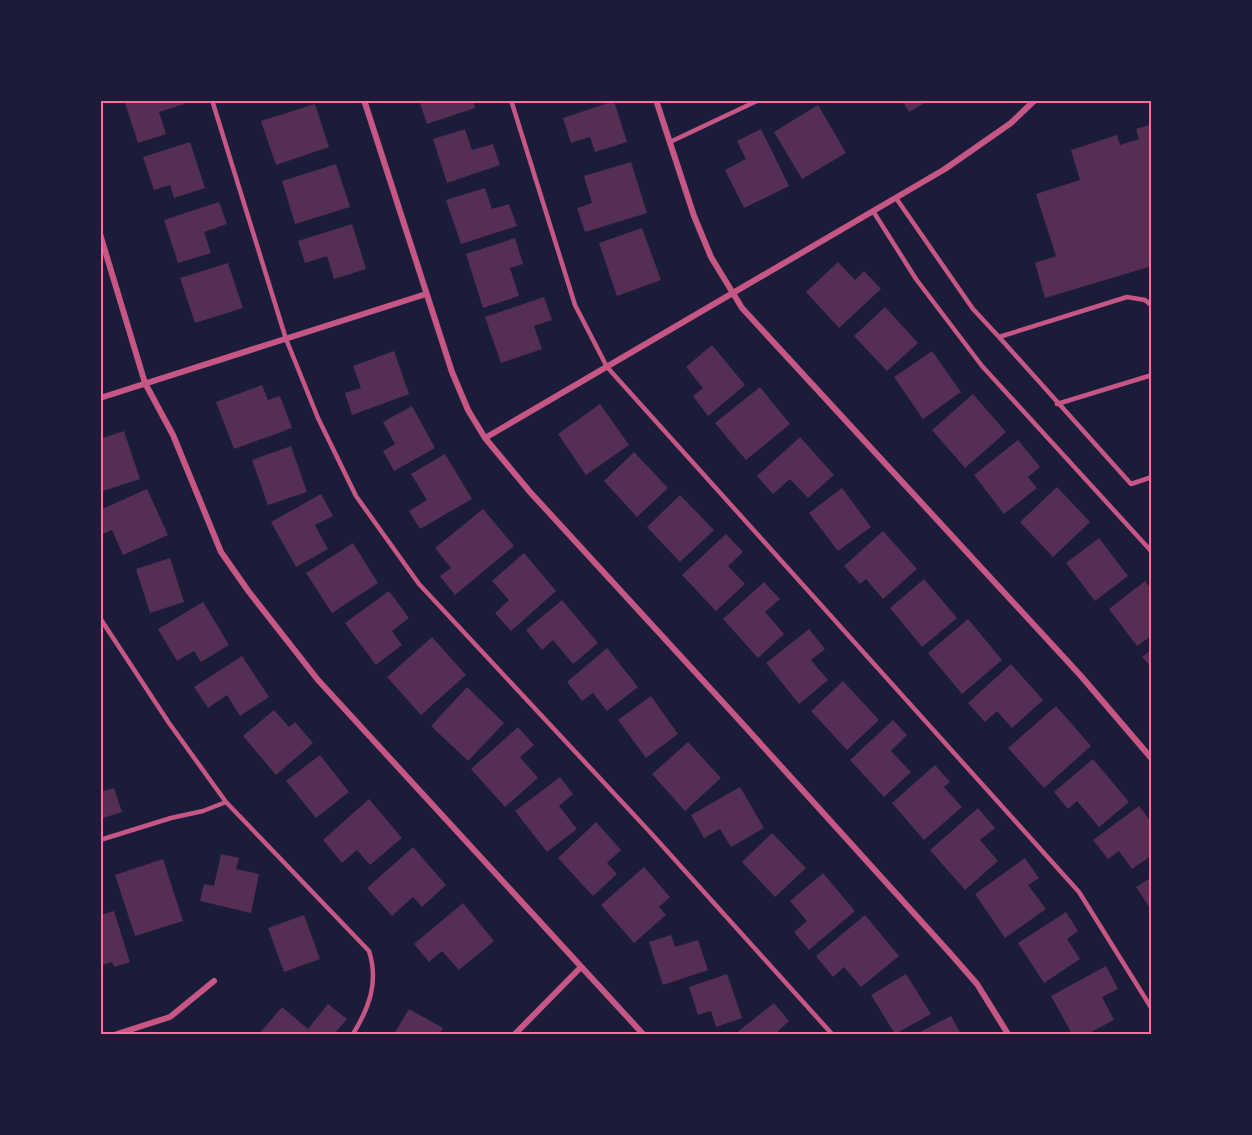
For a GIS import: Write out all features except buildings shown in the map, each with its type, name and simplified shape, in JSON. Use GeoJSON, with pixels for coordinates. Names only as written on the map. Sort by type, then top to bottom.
{"type":"FeatureCollection","features":[{"type":"Feature","properties":{"kind":"street"},"geometry":{"type":"LineString","coordinates":[[364,100],[452,372],[468,410],[485,438],[530,492],[956,960],[977,984],[1008,1035]]}},
{"type":"Feature","properties":{"kind":"street"},"geometry":{"type":"LineString","coordinates":[[656,100],[694,216],[707,247],[742,308],[1081,676],[1152,759]]}},
{"type":"Feature","properties":{"kind":"street"},"geometry":{"type":"LineString","coordinates":[[485,438],[945,169],[1011,123],[1035,100]]}},
{"type":"Feature","properties":{"kind":"street"},"geometry":{"type":"LineString","coordinates":[[100,234],[146,383],[173,435],[221,552],[249,592],[318,680],[643,1035]]}},
{"type":"Feature","properties":{"kind":"street"},"geometry":{"type":"LineString","coordinates":[[100,398],[426,294]]}},
{"type":"Feature","properties":{"kind":"street"},"geometry":{"type":"LineString","coordinates":[[515,1035],[580,968]]}},
{"type":"Feature","properties":{"kind":"street"},"geometry":{"type":"LineString","coordinates":[[117,1035],[170,1017],[214,981]]}},
{"type":"Feature","properties":{"kind":"lane"},"geometry":{"type":"LineString","coordinates":[[212,100],[286,339],[318,418],[356,496],[419,584],[649,831],[832,1035]]}},
{"type":"Feature","properties":{"kind":"lane"},"geometry":{"type":"LineString","coordinates":[[511,100],[575,305],[607,367],[1079,892],[1152,1009]]}},
{"type":"Feature","properties":{"kind":"lane"},"geometry":{"type":"LineString","coordinates":[[670,142],[759,100]]}},
{"type":"Feature","properties":{"kind":"lane"},"geometry":{"type":"LineString","coordinates":[[896,198],[972,309],[1131,484],[1152,477]]}},
{"type":"Feature","properties":{"kind":"lane"},"geometry":{"type":"LineString","coordinates":[[873,211],[916,279],[982,366],[1152,552]]}},
{"type":"Feature","properties":{"kind":"lane"},"geometry":{"type":"LineString","coordinates":[[999,338],[1127,297],[1145,300],[1152,306]]}},
{"type":"Feature","properties":{"kind":"lane"},"geometry":{"type":"LineString","coordinates":[[1058,404],[1152,375]]}},
{"type":"Feature","properties":{"kind":"lane"},"geometry":{"type":"LineString","coordinates":[[100,618],[169,723],[226,802],[369,951],[373,963],[368,1009],[353,1035]]}},
{"type":"Feature","properties":{"kind":"lane"},"geometry":{"type":"LineString","coordinates":[[100,840],[203,811],[226,802]]}}]}
